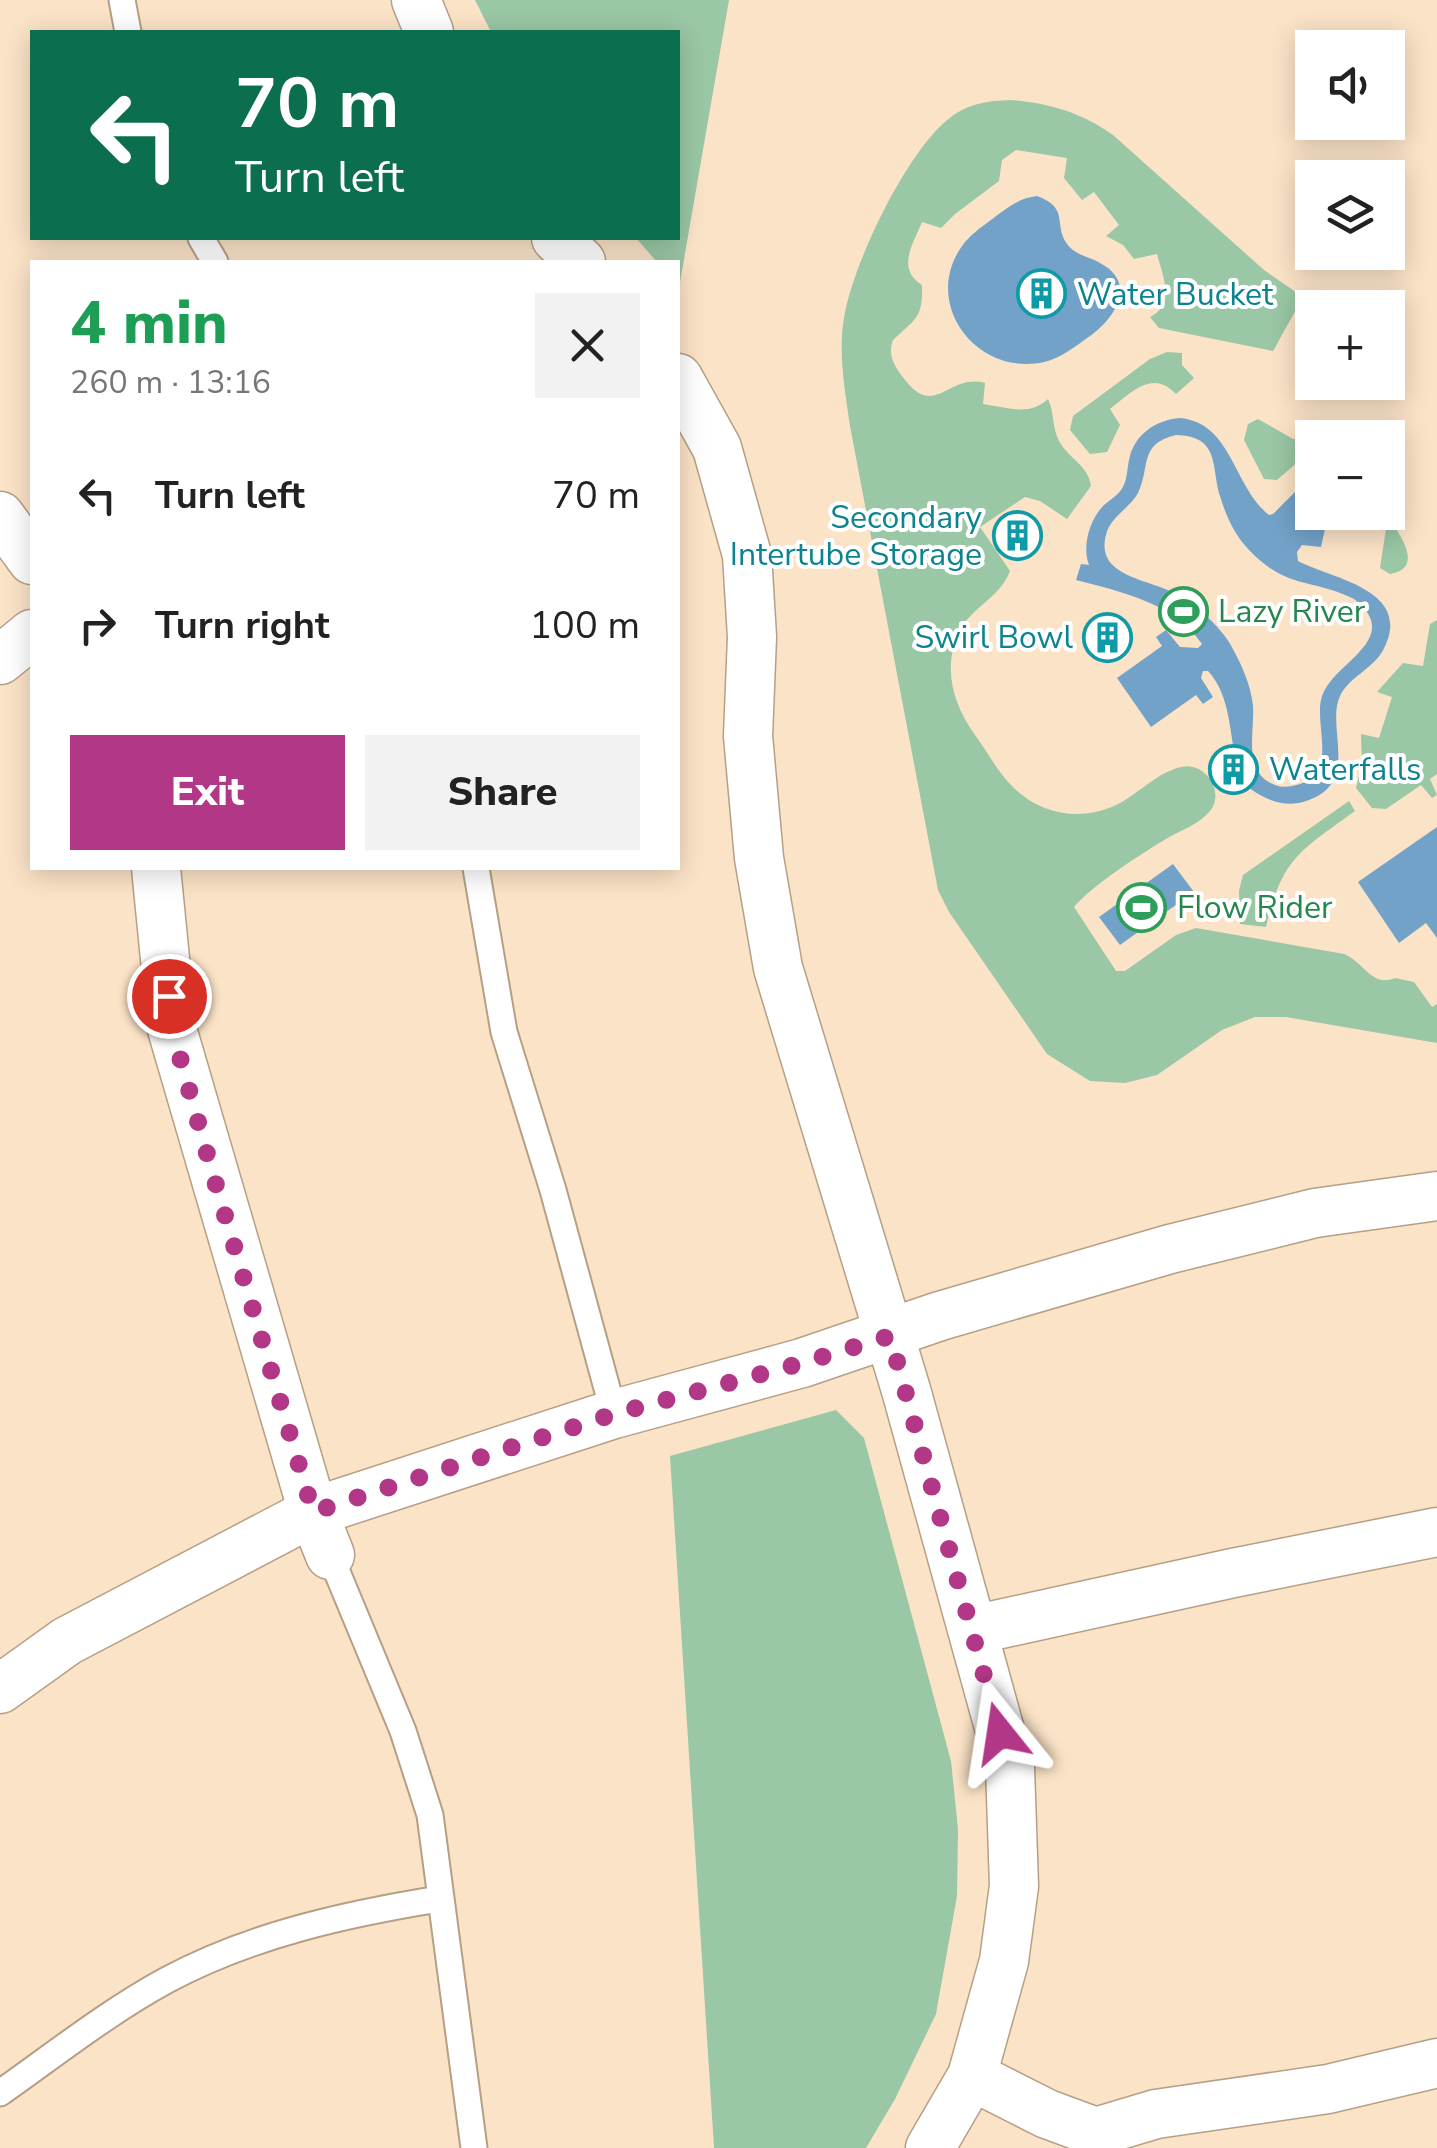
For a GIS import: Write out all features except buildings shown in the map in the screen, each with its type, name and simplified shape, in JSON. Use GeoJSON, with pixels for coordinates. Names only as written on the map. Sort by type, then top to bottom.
{"type":"FeatureCollection","features":[{"type":"Feature","properties":{"kind":"street"},"geometry":{"type":"LineString","coordinates":[[416,0],[428,30]]}},
{"type":"Feature","properties":{"kind":"street"},"geometry":{"type":"LineString","coordinates":[[558,240],[579,260]]}},
{"type":"Feature","properties":{"kind":"street"},"geometry":{"type":"LineString","coordinates":[[680,382],[717,448],[747,555],[752,637],[748,736],[759,858],[778,968],[890,1336],[1010,1767],[1014,1886],[1004,1960],[972,2076],[930,2148]]}},
{"type":"Feature","properties":{"kind":"street"},"geometry":{"type":"LineString","coordinates":[[0,516],[30,557]]}},
{"type":"Feature","properties":{"kind":"street"},"geometry":{"type":"LineString","coordinates":[[0,660],[30,636]]}},
{"type":"Feature","properties":{"kind":"street"},"geometry":{"type":"LineString","coordinates":[[156,870],[172,1029],[322,1533]]}},
{"type":"Feature","properties":{"kind":"street"},"geometry":{"type":"LineString","coordinates":[[0,1690],[67,1641],[614,1414],[784,1368],[890,1336],[940,1316],[1170,1249],[1315,1213],[1437,1196]]}},
{"type":"Feature","properties":{"kind":"street"},"geometry":{"type":"LineString","coordinates":[[972,1630],[1437,1532]]}},
{"type":"Feature","properties":{"kind":"street"},"geometry":{"type":"LineString","coordinates":[[972,2076],[1046,2114],[1096,2132],[1156,2114],[1328,2088],[1437,2063]]}},
{"type":"Feature","properties":{"kind":"lane"},"geometry":{"type":"LineString","coordinates":[[122,0],[128,30]]}},
{"type":"Feature","properties":{"kind":"lane"},"geometry":{"type":"LineString","coordinates":[[476,870],[504,1032],[553,1190],[614,1414]]}},
{"type":"Feature","properties":{"kind":"lane"},"geometry":{"type":"LineString","coordinates":[[322,1533],[403,1731],[430,1815],[474,2148]]}},
{"type":"Feature","properties":{"kind":"lane"},"geometry":{"type":"LineString","coordinates":[[0,2092],[168,1980],[270,1936],[364,1911],[439,1899]]}},
{"type":"Feature","properties":{"kind":"green space"},"geometry":{"type":"Polygon","coordinates":[[[475,0],[729,0],[680,282],[680,260],[655,260],[638,240],[680,240],[680,30],[490,30],[475,0]]]}},
{"type":"Feature","properties":{"kind":"green space"},"geometry":{"type":"Polygon","coordinates":[[[1010,100],[1064,110],[1113,135],[1264,270],[1295,291],[1295,311],[1273,351],[1159,328],[1150,317],[1158,312],[1165,297],[1157,254],[1134,259],[1123,245],[1106,236],[1119,225],[1094,192],[1082,200],[1064,178],[1067,158],[1016,150],[1002,160],[999,181],[941,228],[922,222],[908,264],[914,279],[922,285],[921,304],[913,322],[893,340],[891,354],[899,372],[913,389],[924,395],[933,396],[972,382],[985,383],[983,404],[1025,409],[1048,399],[1058,439],[1086,472],[1091,486],[1067,519],[1040,501],[1025,497],[980,527],[1010,571],[998,590],[966,621],[955,642],[951,679],[962,714],[1006,779],[1035,804],[1049,810],[1078,814],[1108,809],[1181,767],[1190,766],[1210,779],[1215,795],[1206,816],[1117,871],[1074,907],[1116,971],[1125,971],[1176,935],[1196,928],[1344,954],[1380,980],[1414,982],[1432,1007],[1437,1004],[1437,1043],[1286,1017],[1255,1017],[1222,1030],[1157,1075],[1125,1083],[1090,1081],[1047,1054],[949,912],[938,890],[850,426],[842,331],[849,295],[870,239],[917,154],[934,132],[958,112],[1010,100]]]}},
{"type":"Feature","properties":{"kind":"green space"},"geometry":{"type":"Polygon","coordinates":[[[1167,352],[1182,353],[1182,365],[1194,378],[1176,394],[1159,383],[1150,383],[1126,396],[1110,409],[1120,425],[1107,452],[1090,454],[1070,430],[1073,416],[1150,359],[1167,352]]]}},
{"type":"Feature","properties":{"kind":"green space"},"geometry":{"type":"Polygon","coordinates":[[[1258,419],[1295,439],[1295,464],[1277,480],[1264,479],[1244,440],[1248,424],[1258,419]]]}},
{"type":"Feature","properties":{"kind":"green space"},"geometry":{"type":"Polygon","coordinates":[[[1386,530],[1396,530],[1406,548],[1407,564],[1390,574],[1380,568],[1386,530]]]}},
{"type":"Feature","properties":{"kind":"green space"},"geometry":{"type":"Polygon","coordinates":[[[1437,620],[1437,774],[1430,779],[1437,795],[1432,798],[1421,785],[1386,809],[1372,808],[1356,788],[1362,764],[1361,734],[1379,738],[1392,697],[1377,692],[1403,663],[1423,666],[1430,624],[1437,620]]]}},
{"type":"Feature","properties":{"kind":"green space"},"geometry":{"type":"Polygon","coordinates":[[[1349,801],[1355,811],[1307,847],[1287,871],[1266,927],[1240,924],[1239,891],[1243,875],[1349,801]]]}},
{"type":"Feature","properties":{"kind":"green space"},"geometry":{"type":"Polygon","coordinates":[[[836,1410],[864,1438],[951,1761],[958,1829],[957,1896],[936,2014],[895,2099],[866,2148],[714,2148],[670,1456],[836,1410]]]}},
{"type":"Feature","properties":{"kind":"water"},"geometry":{"type":"Polygon","coordinates":[[[1037,196],[1054,206],[1063,237],[1074,251],[1112,271],[1118,280],[1119,300],[1107,320],[1068,351],[1044,362],[1020,364],[997,358],[962,331],[952,312],[948,291],[951,268],[968,238],[1012,205],[1037,196]]]}},
{"type":"Feature","properties":{"kind":"water","name":"Lazy River"},"geometry":{"type":"Polygon","coordinates":[[[1180,418],[1211,431],[1257,503],[1269,515],[1295,492],[1295,530],[1325,530],[1321,547],[1302,545],[1297,552],[1298,561],[1366,590],[1388,614],[1390,631],[1382,652],[1340,696],[1337,769],[1332,783],[1321,794],[1303,802],[1270,800],[1243,780],[1224,701],[1208,671],[1203,671],[1201,678],[1213,697],[1203,704],[1196,695],[1151,727],[1117,678],[1162,646],[1156,637],[1166,630],[1180,647],[1198,648],[1202,644],[1177,618],[1162,609],[1076,580],[1081,564],[1089,565],[1087,542],[1098,512],[1123,487],[1136,443],[1154,426],[1180,418]],[[1176,435],[1156,444],[1138,493],[1111,523],[1105,549],[1116,568],[1180,597],[1223,634],[1250,689],[1252,752],[1259,773],[1278,786],[1300,784],[1312,778],[1322,758],[1322,696],[1361,650],[1372,626],[1368,613],[1354,599],[1288,578],[1250,551],[1225,511],[1211,455],[1200,441],[1176,435]]]}},
{"type":"Feature","properties":{"kind":"water"},"geometry":{"type":"Polygon","coordinates":[[[1437,827],[1437,938],[1426,923],[1399,943],[1358,882],[1437,827]]]}},
{"type":"Feature","properties":{"kind":"water","name":"Flow Rider"},"geometry":{"type":"Polygon","coordinates":[[[1173,864],[1194,892],[1120,945],[1099,917],[1173,864]]]}},
{"type":"Feature","properties":{"kind":"place","name":"Water Bucket"},"geometry":{"type":"Point","coordinates":[1042,294]}},
{"type":"Feature","properties":{"kind":"place","name":"Secondary Intertube Storage"},"geometry":{"type":"Point","coordinates":[1017,535]}},
{"type":"Feature","properties":{"kind":"place","name":"Lazy River"},"geometry":{"type":"Point","coordinates":[1183,611]}},
{"type":"Feature","properties":{"kind":"place","name":"Swirl Bowl"},"geometry":{"type":"Point","coordinates":[1108,637]}},
{"type":"Feature","properties":{"kind":"place","name":"Waterfalls"},"geometry":{"type":"Point","coordinates":[1234,769]}},
{"type":"Feature","properties":{"kind":"place","name":"Flow Rider"},"geometry":{"type":"Point","coordinates":[1142,907]}},
{"type":"Feature","properties":{"kind":"route"},"geometry":{"type":"LineString","coordinates":[[169,996],[172,1029],[313,1512],[614,1414],[890,1336],[1000,1733]]}}]}
